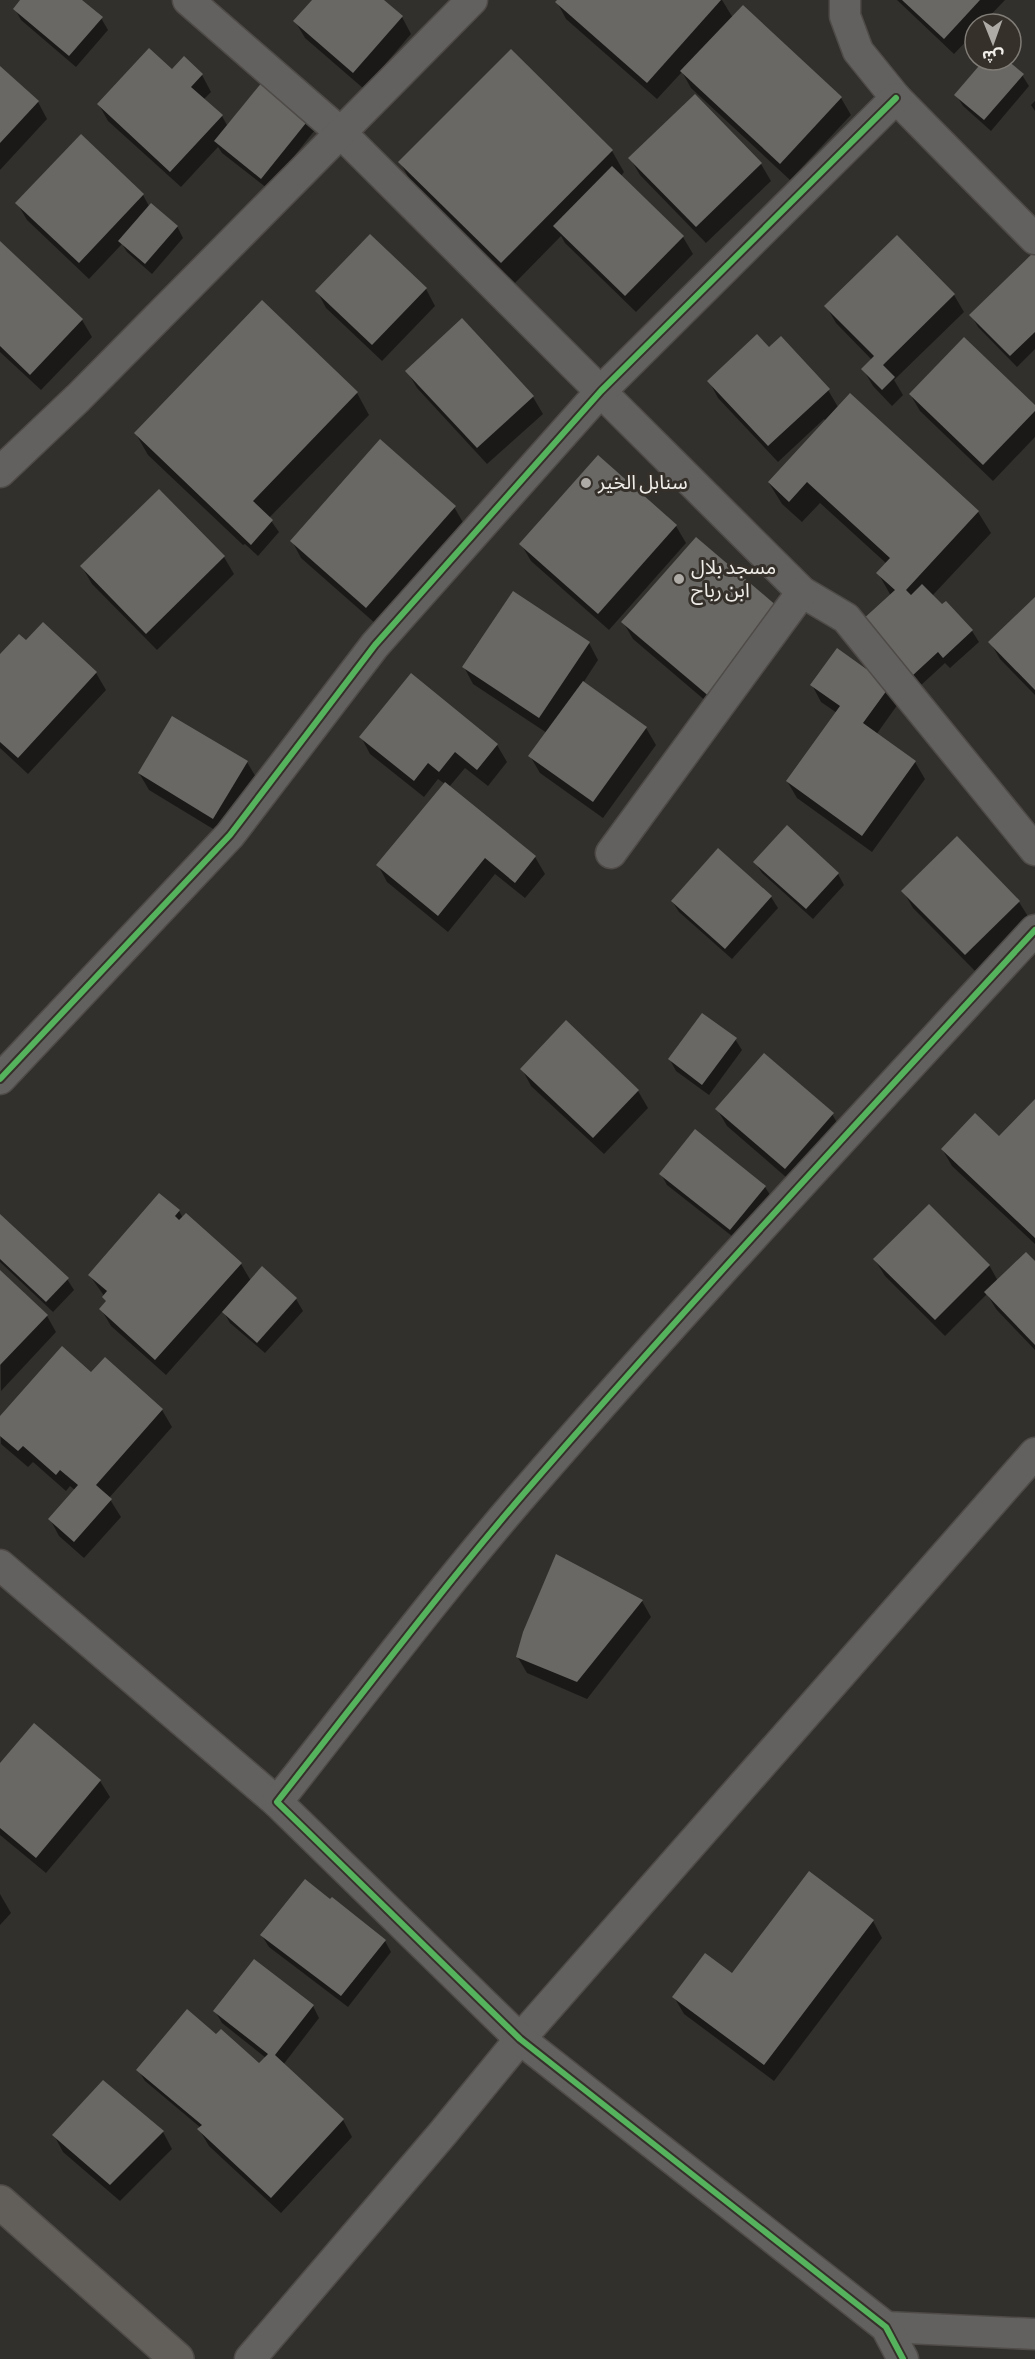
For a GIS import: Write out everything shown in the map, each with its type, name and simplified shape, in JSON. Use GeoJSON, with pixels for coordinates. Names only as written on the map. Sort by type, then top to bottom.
{"type":"FeatureCollection","features":[{"type":"Feature","properties":{"kind":"street"},"geometry":{"type":"LineString","coordinates":[[188,0],[340,132],[802,592],[846,618],[1035,850]]}},
{"type":"Feature","properties":{"kind":"street"},"geometry":{"type":"LineString","coordinates":[[0,472],[78,398],[472,0]]}},
{"type":"Feature","properties":{"kind":"street"},"geometry":{"type":"LineString","coordinates":[[845,0],[845,16],[858,51],[896,98],[1035,239]]}},
{"type":"Feature","properties":{"kind":"street"},"geometry":{"type":"LineString","coordinates":[[5,1060],[230,835],[375,645],[601,391],[896,98]]}},
{"type":"Feature","properties":{"kind":"street"},"geometry":{"type":"LineString","coordinates":[[611,853],[802,592]]}},
{"type":"Feature","properties":{"kind":"street"},"geometry":{"type":"LineString","coordinates":[[277,1802],[393,1654],[519,1500],[769,1219],[1035,930]]}},
{"type":"Feature","properties":{"kind":"street"},"geometry":{"type":"LineString","coordinates":[[250,2359],[520,2039],[1035,1453]]}},
{"type":"Feature","properties":{"kind":"street"},"geometry":{"type":"LineString","coordinates":[[0,1565],[277,1802],[520,2039],[886,2327],[903,2359]]}},
{"type":"Feature","properties":{"kind":"street"},"geometry":{"type":"LineString","coordinates":[[0,2202],[177,2359]]}},
{"type":"Feature","properties":{"kind":"street"},"geometry":{"type":"LineString","coordinates":[[886,2327],[1035,2334]]}},
{"type":"Feature","properties":{"kind":"building"},"geometry":{"type":"Polygon","coordinates":[[[20,0],[82,0],[103,17],[69,56],[13,9],[20,0]]]}},
{"type":"Feature","properties":{"kind":"building"},"geometry":{"type":"Polygon","coordinates":[[[312,0],[384,0],[403,16],[353,73],[293,21],[312,0]]]}},
{"type":"Feature","properties":{"kind":"building"},"geometry":{"type":"Polygon","coordinates":[[[557,0],[721,0],[647,83],[555,2],[557,0]]]}},
{"type":"Feature","properties":{"kind":"building"},"geometry":{"type":"Polygon","coordinates":[[[902,0],[980,0],[969,12],[963,12],[963,18],[944,39],[902,0]]]}},
{"type":"Feature","properties":{"kind":"building"},"geometry":{"type":"Polygon","coordinates":[[[743,5],[842,97],[780,164],[680,71],[743,5]]]}},
{"type":"Feature","properties":{"kind":"building"},"geometry":{"type":"Polygon","coordinates":[[[149,48],[172,69],[184,56],[203,74],[191,87],[223,115],[170,172],[97,104],[149,48]]]}},
{"type":"Feature","properties":{"kind":"building"},"geometry":{"type":"Polygon","coordinates":[[[511,49],[613,150],[501,263],[398,162],[511,49]]]}},
{"type":"Feature","properties":{"kind":"building"},"geometry":{"type":"Polygon","coordinates":[[[0,66],[39,101],[0,143],[0,66]]]}},
{"type":"Feature","properties":{"kind":"building"},"geometry":{"type":"Polygon","coordinates":[[[974,72],[1022,72],[1024,74],[984,120],[954,95],[974,72]]]}},
{"type":"Feature","properties":{"kind":"building"},"geometry":{"type":"Polygon","coordinates":[[[263,81],[310,118],[261,179],[214,141],[263,81]]]}},
{"type":"Feature","properties":{"kind":"building"},"geometry":{"type":"Polygon","coordinates":[[[695,94],[762,163],[696,227],[628,158],[695,94]]]}},
{"type":"Feature","properties":{"kind":"building"},"geometry":{"type":"Polygon","coordinates":[[[81,134],[144,194],[79,263],[15,203],[81,134]]]}},
{"type":"Feature","properties":{"kind":"building"},"geometry":{"type":"Polygon","coordinates":[[[612,166],[684,236],[625,296],[553,226],[612,166]]]}},
{"type":"Feature","properties":{"kind":"building"},"geometry":{"type":"Polygon","coordinates":[[[151,203],[178,226],[145,264],[118,241],[151,203]]]}},
{"type":"Feature","properties":{"kind":"building"},"geometry":{"type":"Polygon","coordinates":[[[370,234],[427,288],[372,345],[315,291],[370,234]]]}},
{"type":"Feature","properties":{"kind":"building"},"geometry":{"type":"Polygon","coordinates":[[[897,235],[955,294],[883,365],[895,377],[882,390],[861,369],[874,356],[824,306],[897,235]]]}},
{"type":"Feature","properties":{"kind":"building"},"geometry":{"type":"Polygon","coordinates":[[[0,241],[83,319],[30,375],[0,346],[0,241]]]}},
{"type":"Feature","properties":{"kind":"building"},"geometry":{"type":"Polygon","coordinates":[[[1035,251],[1035,332],[1010,356],[969,315],[1035,251]]]}},
{"type":"Feature","properties":{"kind":"building"},"geometry":{"type":"Polygon","coordinates":[[[262,300],[358,392],[253,501],[273,520],[251,545],[134,433],[262,300]]]}},
{"type":"Feature","properties":{"kind":"building"},"geometry":{"type":"Polygon","coordinates":[[[462,318],[534,396],[477,448],[405,371],[462,318]]]}},
{"type":"Feature","properties":{"kind":"building"},"geometry":{"type":"Polygon","coordinates":[[[757,334],[769,347],[781,336],[830,389],[768,446],[707,381],[757,334]]]}},
{"type":"Feature","properties":{"kind":"building"},"geometry":{"type":"Polygon","coordinates":[[[964,337],[1035,405],[1035,411],[983,465],[909,394],[964,337]]]}},
{"type":"Feature","properties":{"kind":"building"},"geometry":{"type":"Polygon","coordinates":[[[850,393],[979,511],[906,590],[911,595],[922,584],[942,604],[946,601],[973,630],[943,658],[938,652],[912,676],[861,621],[895,590],[876,573],[890,558],[807,482],[789,502],[768,482],[850,393]]]}},
{"type":"Feature","properties":{"kind":"building"},"geometry":{"type":"Polygon","coordinates":[[[380,439],[456,506],[366,608],[290,541],[380,439]]]}},
{"type":"Feature","properties":{"kind":"building"},"geometry":{"type":"Polygon","coordinates":[[[598,455],[677,525],[598,614],[519,544],[598,455]]]}},
{"type":"Feature","properties":{"kind":"building"},"geometry":{"type":"Polygon","coordinates":[[[159,489],[225,556],[146,634],[80,566],[159,489]]]}},
{"type":"Feature","properties":{"kind":"building"},"geometry":{"type":"Polygon","coordinates":[[[696,537],[785,613],[711,698],[621,622],[696,537]]]}},
{"type":"Feature","properties":{"kind":"building"},"geometry":{"type":"Polygon","coordinates":[[[513,591],[590,642],[539,718],[462,667],[513,591]]]}},
{"type":"Feature","properties":{"kind":"building"},"geometry":{"type":"Polygon","coordinates":[[[1035,597],[1035,690],[988,642],[1035,597]]]}},
{"type":"Feature","properties":{"kind":"building"},"geometry":{"type":"Polygon","coordinates":[[[43,622],[97,672],[18,758],[0,742],[0,654],[19,634],[26,640],[43,622]]]}},
{"type":"Feature","properties":{"kind":"building"},"geometry":{"type":"Polygon","coordinates":[[[837,648],[890,686],[863,723],[916,761],[862,836],[786,781],[840,706],[810,685],[837,648]]]}},
{"type":"Feature","properties":{"kind":"building"},"geometry":{"type":"Polygon","coordinates":[[[411,673],[498,744],[477,770],[455,752],[439,772],[428,763],[414,781],[359,737],[411,673]]]}},
{"type":"Feature","properties":{"kind":"building"},"geometry":{"type":"Polygon","coordinates":[[[583,681],[647,727],[593,802],[528,756],[583,681]]]}},
{"type":"Feature","properties":{"kind":"building"},"geometry":{"type":"Polygon","coordinates":[[[172,716],[248,761],[213,819],[138,773],[172,716]]]}},
{"type":"Feature","properties":{"kind":"building"},"geometry":{"type":"Polygon","coordinates":[[[445,782],[536,856],[515,883],[485,858],[438,916],[376,865],[445,782]]]}},
{"type":"Feature","properties":{"kind":"building"},"geometry":{"type":"Polygon","coordinates":[[[787,825],[839,873],[806,909],[753,862],[787,825]]]}},
{"type":"Feature","properties":{"kind":"building"},"geometry":{"type":"Polygon","coordinates":[[[957,836],[1020,901],[965,955],[901,891],[957,836]]]}},
{"type":"Feature","properties":{"kind":"building"},"geometry":{"type":"Polygon","coordinates":[[[718,848],[772,896],[725,949],[671,901],[718,848]]]}},
{"type":"Feature","properties":{"kind":"building"},"geometry":{"type":"Polygon","coordinates":[[[702,1013],[737,1038],[702,1085],[668,1059],[702,1013]]]}},
{"type":"Feature","properties":{"kind":"building"},"geometry":{"type":"Polygon","coordinates":[[[566,1020],[639,1090],[593,1138],[520,1069],[566,1020]]]}},
{"type":"Feature","properties":{"kind":"building"},"geometry":{"type":"Polygon","coordinates":[[[764,1053],[834,1113],[785,1169],[715,1109],[764,1053]]]}},
{"type":"Feature","properties":{"kind":"building"},"geometry":{"type":"Polygon","coordinates":[[[1035,1099],[1035,1238],[941,1149],[975,1113],[999,1136],[1035,1099]]]}},
{"type":"Feature","properties":{"kind":"building"},"geometry":{"type":"Polygon","coordinates":[[[695,1129],[766,1186],[730,1230],[659,1174],[695,1129]]]}},
{"type":"Feature","properties":{"kind":"building"},"geometry":{"type":"Polygon","coordinates":[[[159,1193],[180,1210],[175,1216],[179,1220],[186,1213],[242,1263],[155,1360],[99,1309],[106,1301],[102,1297],[107,1291],[88,1275],[159,1193]]]}},
{"type":"Feature","properties":{"kind":"building"},"geometry":{"type":"Polygon","coordinates":[[[929,1204],[990,1265],[935,1320],[873,1259],[929,1204]]]}},
{"type":"Feature","properties":{"kind":"building"},"geometry":{"type":"Polygon","coordinates":[[[0,1214],[69,1278],[46,1302],[0,1259],[0,1214]]]}},
{"type":"Feature","properties":{"kind":"building"},"geometry":{"type":"Polygon","coordinates":[[[1026,1252],[1035,1261],[1035,1345],[984,1292],[1026,1252]]]}},
{"type":"Feature","properties":{"kind":"building"},"geometry":{"type":"Polygon","coordinates":[[[262,1266],[297,1298],[257,1343],[222,1312],[262,1266]]]}},
{"type":"Feature","properties":{"kind":"building"},"geometry":{"type":"Polygon","coordinates":[[[0,1270],[48,1315],[0,1365],[0,1270]]]}},
{"type":"Feature","properties":{"kind":"building"},"geometry":{"type":"Polygon","coordinates":[[[62,1346],[91,1372],[105,1357],[163,1409],[96,1485],[112,1499],[74,1542],[48,1519],[78,1485],[60,1470],[56,1475],[23,1446],[18,1451],[0,1436],[0,1416],[62,1346]]]}},
{"type":"Feature","properties":{"kind":"building"},"geometry":{"type":"Polygon","coordinates":[[[556,1554],[643,1600],[577,1682],[516,1657],[523,1632],[556,1554]]]}},
{"type":"Feature","properties":{"kind":"building"},"geometry":{"type":"Polygon","coordinates":[[[34,1723],[101,1780],[36,1858],[0,1828],[0,1763],[34,1723]]]}},
{"type":"Feature","properties":{"kind":"building"},"geometry":{"type":"Polygon","coordinates":[[[809,1871],[874,1920],[764,2065],[672,1997],[705,1953],[732,1973],[809,1871]]]}},
{"type":"Feature","properties":{"kind":"building"},"geometry":{"type":"Polygon","coordinates":[[[305,1879],[330,1899],[332,1897],[386,1940],[341,1996],[260,1935],[305,1879]]]}},
{"type":"Feature","properties":{"kind":"building"},"geometry":{"type":"Polygon","coordinates":[[[254,1959],[314,2005],[275,2055],[344,2119],[271,2198],[197,2129],[202,2125],[136,2070],[187,2009],[216,2034],[221,2029],[259,2063],[268,2054],[213,2011],[254,1959]]]}},
{"type":"Feature","properties":{"kind":"building"},"geometry":{"type":"Polygon","coordinates":[[[103,2080],[164,2131],[110,2185],[52,2135],[103,2080]]]}},
{"type":"Feature","properties":{"kind":"cycle path"},"geometry":{"type":"LineString","coordinates":[[0,1079],[230,835],[375,645],[601,391],[896,98]]}},
{"type":"Feature","properties":{"kind":"cycle path"},"geometry":{"type":"LineString","coordinates":[[903,2359],[886,2327],[520,2039],[277,1802],[427,1611],[520,1498],[711,1283],[1035,930]]}},
{"type":"Feature","properties":{"kind":"place","name":"سنابل الخير"},"geometry":{"type":"Point","coordinates":[586,483]}},
{"type":"Feature","properties":{"kind":"place","name":"مسجد بلال ابن رباح"},"geometry":{"type":"Point","coordinates":[679,579]}}]}
